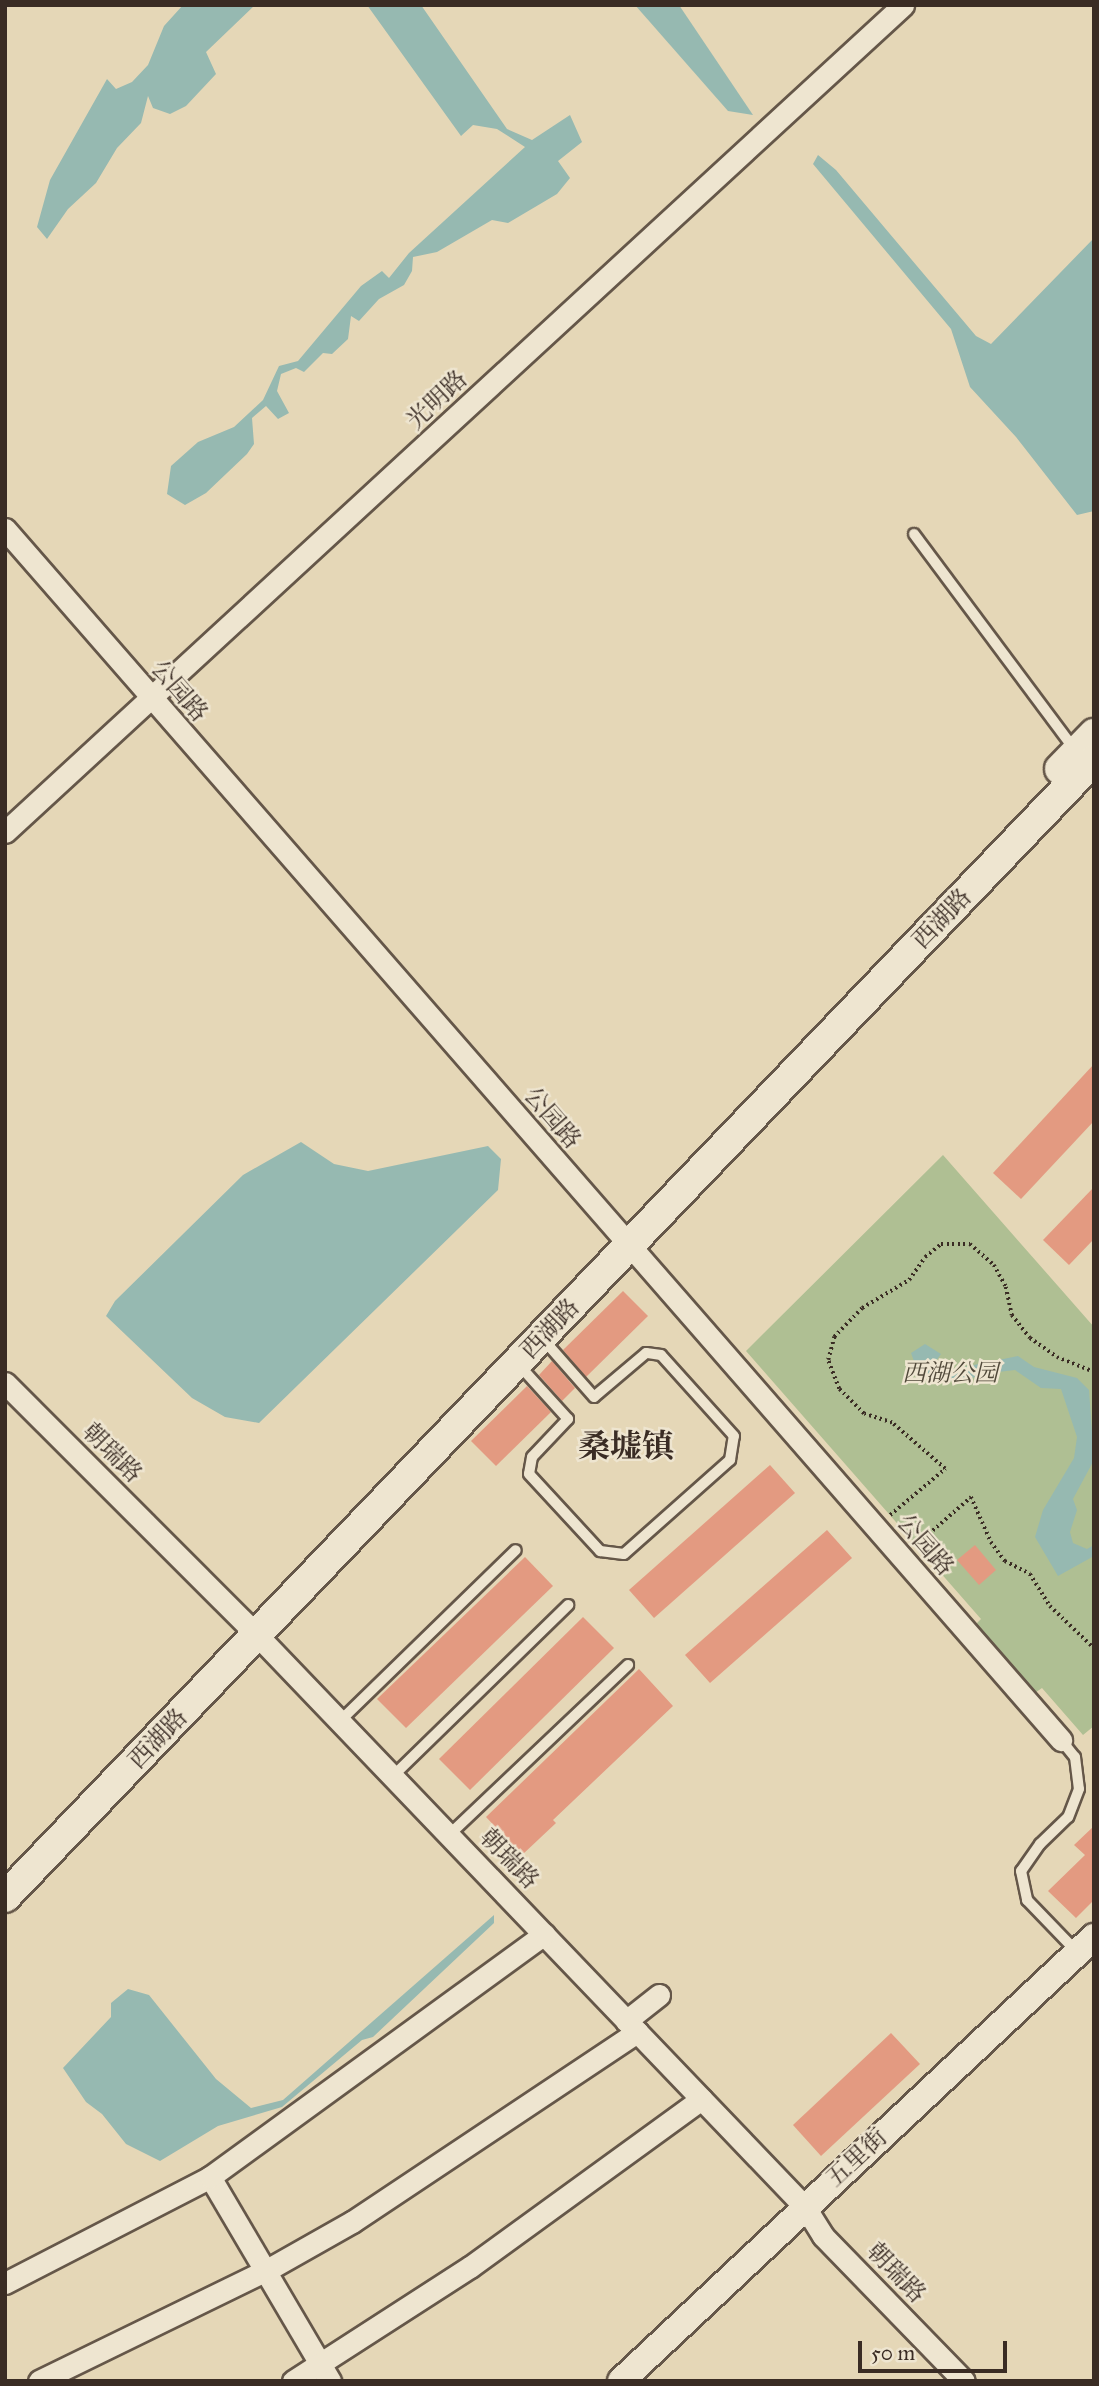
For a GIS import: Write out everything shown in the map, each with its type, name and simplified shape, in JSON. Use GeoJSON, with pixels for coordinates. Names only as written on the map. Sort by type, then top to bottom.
{"type":"FeatureCollection","features":[{"type":"Feature","properties":{"kind":"main road","name":"西湖路"},"geometry":{"type":"LineString","coordinates":[[5,1897],[250,1627],[1089,757]]}},
{"type":"Feature","properties":{"kind":"main road","name":"西湖路"},"geometry":{"type":"LineString","coordinates":[[5,1869],[517,1363],[541,1338],[622,1239]]}},
{"type":"Feature","properties":{"kind":"street","name":"光明路"},"geometry":{"type":"LineString","coordinates":[[5,832],[903,5]]}},
{"type":"Feature","properties":{"kind":"street","name":"公园路"},"geometry":{"type":"LineString","coordinates":[[5,529],[150,699],[1061,1740]]}},
{"type":"Feature","properties":{"kind":"street","name":"朝瑞路"},"geometry":{"type":"LineString","coordinates":[[5,1383],[250,1627],[805,2207],[824,2236],[964,2381]]}},
{"type":"Feature","properties":{"kind":"street"},"geometry":{"type":"LineString","coordinates":[[5,2283],[210,2177],[544,1934]]}},
{"type":"Feature","properties":{"kind":"street","name":"五里街"},"geometry":{"type":"LineString","coordinates":[[621,2381],[1086,1945]]}},
{"type":"Feature","properties":{"kind":"street"},"geometry":{"type":"LineString","coordinates":[[39,2381],[267,2270],[352,2222],[632,2026],[659,1995]]}},
{"type":"Feature","properties":{"kind":"street"},"geometry":{"type":"LineString","coordinates":[[293,2381],[325,2372],[701,2099]]}},
{"type":"Feature","properties":{"kind":"street"},"geometry":{"type":"LineString","coordinates":[[210,2177],[325,2372]]}},
{"type":"Feature","properties":{"kind":"lane"},"geometry":{"type":"LineString","coordinates":[[914,534],[1089,757]]}},
{"type":"Feature","properties":{"kind":"lane"},"geometry":{"type":"LineString","coordinates":[[517,1363],[568,1419],[532,1457],[529,1474],[600,1551],[624,1554],[730,1460],[734,1436],[661,1355],[646,1353],[594,1397],[541,1338]]}},
{"type":"Feature","properties":{"kind":"lane"},"geometry":{"type":"LineString","coordinates":[[340,1721],[516,1550]]}},
{"type":"Feature","properties":{"kind":"lane"},"geometry":{"type":"LineString","coordinates":[[393,1776],[568,1605]]}},
{"type":"Feature","properties":{"kind":"lane"},"geometry":{"type":"LineString","coordinates":[[449,1835],[628,1665]]}},
{"type":"Feature","properties":{"kind":"lane"},"geometry":{"type":"LineString","coordinates":[[1061,1740],[1075,1757],[1079,1789],[1068,1817],[1040,1844],[1021,1871],[1027,1900],[1086,1945]]}},
{"type":"Feature","properties":{"kind":"path"},"geometry":{"type":"LineString","coordinates":[[875,1528],[945,1469],[892,1423],[864,1414],[839,1390],[828,1360],[834,1338],[862,1308],[909,1280],[925,1257],[942,1244],[970,1244],[994,1265],[1006,1287],[1012,1315],[1030,1338],[1057,1357],[1094,1372]]}},
{"type":"Feature","properties":{"kind":"path"},"geometry":{"type":"LineString","coordinates":[[901,1558],[971,1497],[991,1542],[1005,1561],[1030,1574],[1050,1606],[1094,1648]]}},
{"type":"Feature","properties":{"kind":"green space","name":"西湖公园"},"geometry":{"type":"Polygon","coordinates":[[[943,1155],[1094,1327],[1094,1726],[1083,1735],[1042,1688],[1032,1695],[973,1627],[981,1619],[746,1351],[943,1155]]]}},
{"type":"Feature","properties":{"kind":"water"},"geometry":{"type":"Polygon","coordinates":[[[183,5],[255,5],[206,52],[216,74],[186,106],[170,114],[153,108],[148,96],[141,123],[117,148],[96,183],[68,209],[47,239],[37,227],[50,180],[107,79],[116,89],[132,82],[148,65],[164,26],[183,5]]]}},
{"type":"Feature","properties":{"kind":"water"},"geometry":{"type":"Polygon","coordinates":[[[367,5],[421,5],[507,129],[532,140],[570,115],[582,142],[558,161],[570,178],[557,194],[508,223],[492,220],[437,252],[413,257],[412,271],[404,285],[379,299],[359,321],[351,316],[348,339],[332,354],[323,353],[304,372],[296,368],[281,374],[277,391],[289,413],[278,419],[266,406],[252,418],[254,444],[247,454],[206,493],[185,505],[167,494],[171,466],[198,442],[234,427],[263,400],[279,366],[298,361],[361,286],[382,271],[389,278],[409,253],[525,147],[497,129],[473,125],[461,136],[367,5]]]}},
{"type":"Feature","properties":{"kind":"water"},"geometry":{"type":"Polygon","coordinates":[[[635,5],[679,5],[753,115],[728,111],[635,5]]]}},
{"type":"Feature","properties":{"kind":"water"},"geometry":{"type":"Polygon","coordinates":[[[818,155],[836,170],[976,336],[991,344],[1094,238],[1094,511],[1077,515],[1016,437],[970,387],[951,329],[813,164],[818,155]]]}},
{"type":"Feature","properties":{"kind":"water"},"geometry":{"type":"Polygon","coordinates":[[[301,1142],[334,1164],[368,1171],[488,1146],[501,1159],[498,1190],[259,1423],[225,1417],[192,1398],[106,1316],[115,1301],[243,1175],[301,1142]]]}},
{"type":"Feature","properties":{"kind":"water"},"geometry":{"type":"Polygon","coordinates":[[[925,1344],[941,1354],[931,1368],[944,1371],[1018,1356],[1034,1367],[1077,1378],[1089,1390],[1094,1460],[1073,1499],[1077,1510],[1070,1532],[1073,1543],[1087,1549],[1094,1545],[1094,1556],[1058,1576],[1035,1537],[1043,1510],[1074,1458],[1077,1437],[1061,1389],[1041,1388],[1015,1370],[981,1374],[964,1382],[929,1378],[916,1367],[911,1353],[925,1344]]]}},
{"type":"Feature","properties":{"kind":"water"},"geometry":{"type":"Polygon","coordinates":[[[494,1915],[494,1923],[373,2037],[362,2040],[282,2107],[218,2126],[160,2161],[126,2144],[102,2114],[86,2102],[63,2068],[111,2017],[111,2003],[128,1989],[149,1995],[216,2079],[251,2108],[283,2100],[494,1915]]]}},
{"type":"Feature","properties":{"kind":"building"},"geometry":{"type":"Polygon","coordinates":[[[1094,1064],[1094,1121],[1021,1199],[993,1173],[1094,1064]]]}},
{"type":"Feature","properties":{"kind":"building"},"geometry":{"type":"Polygon","coordinates":[[[1094,1187],[1094,1239],[1069,1265],[1043,1240],[1094,1187]]]}},
{"type":"Feature","properties":{"kind":"building"},"geometry":{"type":"Polygon","coordinates":[[[623,1291],[648,1316],[586,1377],[563,1350],[623,1291]]]}},
{"type":"Feature","properties":{"kind":"building"},"geometry":{"type":"Polygon","coordinates":[[[552,1361],[575,1388],[562,1401],[539,1375],[552,1361]]]}},
{"type":"Feature","properties":{"kind":"building"},"geometry":{"type":"Polygon","coordinates":[[[527,1386],[551,1412],[496,1466],[471,1441],[527,1386]]]}},
{"type":"Feature","properties":{"kind":"building"},"geometry":{"type":"Polygon","coordinates":[[[770,1465],[795,1493],[654,1618],[629,1590],[770,1465]]]}},
{"type":"Feature","properties":{"kind":"building"},"geometry":{"type":"Polygon","coordinates":[[[827,1530],[852,1558],[710,1683],[685,1655],[827,1530]]]}},
{"type":"Feature","properties":{"kind":"building"},"geometry":{"type":"Polygon","coordinates":[[[975,1545],[996,1570],[979,1585],[957,1560],[975,1545]]]}},
{"type":"Feature","properties":{"kind":"building"},"geometry":{"type":"Polygon","coordinates":[[[525,1557],[553,1586],[406,1728],[377,1699],[525,1557]]]}},
{"type":"Feature","properties":{"kind":"building"},"geometry":{"type":"Polygon","coordinates":[[[583,1617],[614,1648],[470,1790],[439,1759],[583,1617]]]}},
{"type":"Feature","properties":{"kind":"building"},"geometry":{"type":"Polygon","coordinates":[[[639,1669],[673,1706],[553,1820],[556,1823],[522,1855],[486,1817],[639,1669]]]}},
{"type":"Feature","properties":{"kind":"building"},"geometry":{"type":"Polygon","coordinates":[[[1094,1826],[1094,1900],[1076,1918],[1048,1891],[1085,1855],[1074,1845],[1094,1826]]]}},
{"type":"Feature","properties":{"kind":"building"},"geometry":{"type":"Polygon","coordinates":[[[891,2033],[920,2064],[821,2156],[793,2125],[891,2033]]]}},
{"type":"Feature","properties":{"kind":"district","name":"桑墟镇"},"geometry":{"type":"Point","coordinates":[626,1447]}}]}
